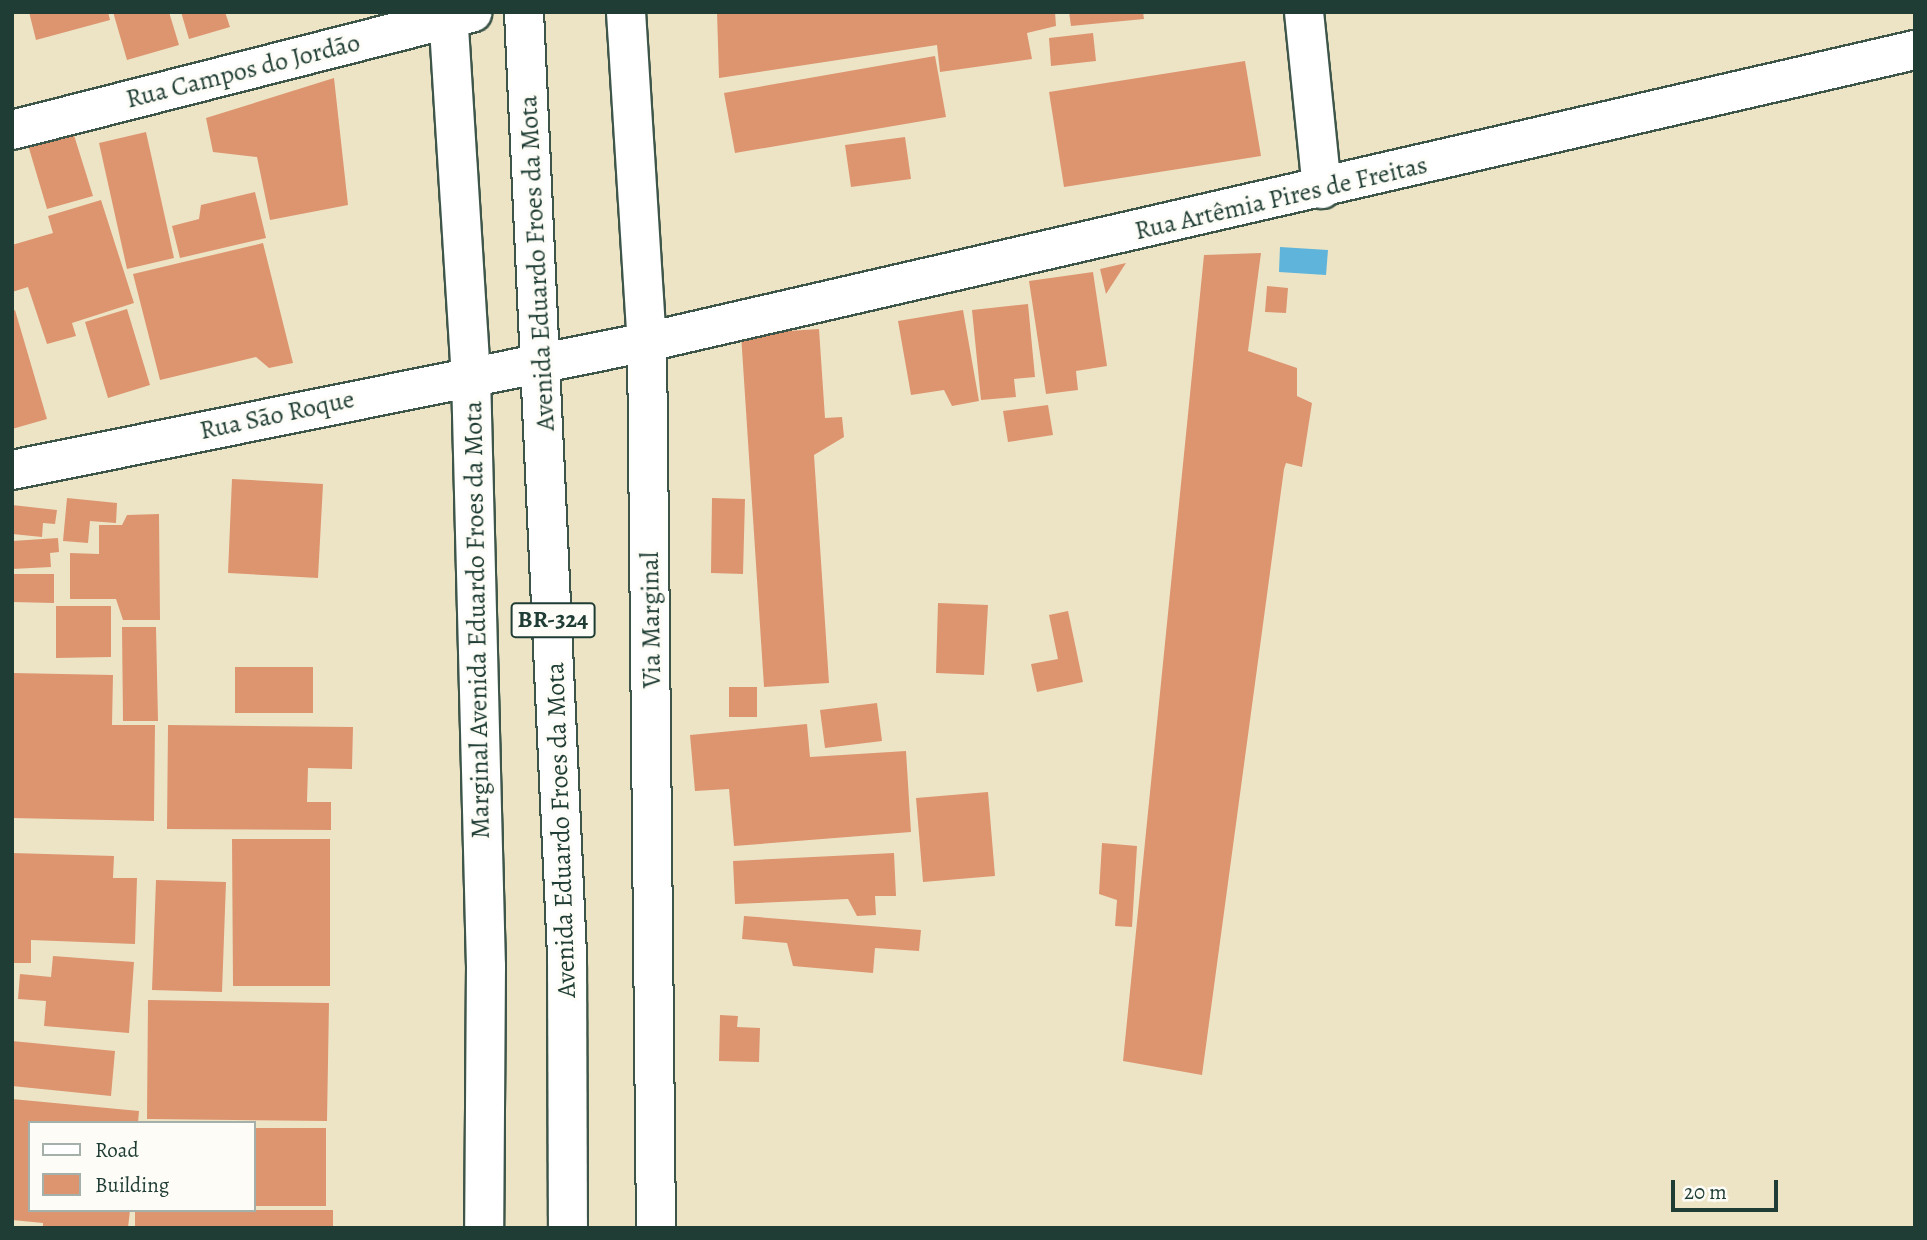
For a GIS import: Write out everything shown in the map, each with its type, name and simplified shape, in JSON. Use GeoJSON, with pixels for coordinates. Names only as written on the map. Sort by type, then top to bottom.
{"type":"FeatureCollection","features":[{"type":"Feature","properties":{"kind":"main road","name":"Avenida Eduardo Froes da Mota"},"geometry":{"type":"LineString","coordinates":[[524,12],[567,955],[568,1228]]}},
{"type":"Feature","properties":{"kind":"main road","name":"Via Marginal"},"geometry":{"type":"LineString","coordinates":[[626,12],[647,342],[656,1228]]}},
{"type":"Feature","properties":{"kind":"main road"},"geometry":{"type":"LineString","coordinates":[[1304,12],[1322,189]]}},
{"type":"Feature","properties":{"kind":"main road","name":"Rua Campos do Jordão"},"geometry":{"type":"LineString","coordinates":[[12,130],[457,14]]}},
{"type":"Feature","properties":{"kind":"main road","name":"Marginal Avenida Eduardo Froes da Mota"},"geometry":{"type":"LineString","coordinates":[[457,14],[471,375],[486,965],[484,1228]]}},
{"type":"Feature","properties":{"kind":"main road","name":"Rua Artêmia Pires de Freitas"},"geometry":{"type":"LineString","coordinates":[[542,361],[647,342],[1322,189],[1915,50]]}},
{"type":"Feature","properties":{"kind":"main road","name":"Rua São Roque"},"geometry":{"type":"LineString","coordinates":[[12,470],[542,361]]}},
{"type":"Feature","properties":{"kind":"water"},"geometry":{"type":"Polygon","coordinates":[[[1280,247],[1328,250],[1326,275],[1279,272],[1280,247]]]}},
{"type":"Feature","properties":{"kind":"building"},"geometry":{"type":"Polygon","coordinates":[[[29,12],[108,12],[110,20],[36,40],[29,12]]]}},
{"type":"Feature","properties":{"kind":"building"},"geometry":{"type":"Polygon","coordinates":[[[113,12],[169,12],[179,45],[127,60],[113,12]]]}},
{"type":"Feature","properties":{"kind":"building"},"geometry":{"type":"Polygon","coordinates":[[[181,12],[225,12],[230,27],[189,39],[181,12]]]}},
{"type":"Feature","properties":{"kind":"building"},"geometry":{"type":"Polygon","coordinates":[[[717,12],[1055,12],[1056,26],[1027,33],[1032,59],[940,72],[937,45],[719,78],[717,12]]]}},
{"type":"Feature","properties":{"kind":"building"},"geometry":{"type":"Polygon","coordinates":[[[1069,12],[1143,12],[1144,19],[1071,26],[1069,12]]]}},
{"type":"Feature","properties":{"kind":"building"},"geometry":{"type":"Polygon","coordinates":[[[1093,33],[1096,61],[1051,66],[1049,38],[1093,33]]]}},
{"type":"Feature","properties":{"kind":"building"},"geometry":{"type":"Polygon","coordinates":[[[935,56],[946,117],[735,153],[724,93],[935,56]]]}},
{"type":"Feature","properties":{"kind":"building"},"geometry":{"type":"Polygon","coordinates":[[[1245,61],[1261,156],[1064,187],[1049,92],[1245,61]]]}},
{"type":"Feature","properties":{"kind":"building"},"geometry":{"type":"Polygon","coordinates":[[[334,78],[348,205],[270,220],[257,157],[213,152],[206,118],[334,78]]]}},
{"type":"Feature","properties":{"kind":"building"},"geometry":{"type":"Polygon","coordinates":[[[73,132],[93,196],[47,209],[28,145],[73,132]]]}},
{"type":"Feature","properties":{"kind":"building"},"geometry":{"type":"Polygon","coordinates":[[[146,132],[174,258],[127,269],[99,143],[146,132]]]}},
{"type":"Feature","properties":{"kind":"building"},"geometry":{"type":"Polygon","coordinates":[[[905,137],[911,179],[851,187],[845,145],[905,137]]]}},
{"type":"Feature","properties":{"kind":"building"},"geometry":{"type":"Polygon","coordinates":[[[255,192],[266,238],[180,258],[172,226],[199,219],[201,205],[255,192]]]}},
{"type":"Feature","properties":{"kind":"building"},"geometry":{"type":"Polygon","coordinates":[[[101,200],[134,303],[72,323],[76,336],[47,344],[28,287],[12,292],[12,245],[53,233],[48,216],[101,200]]]}},
{"type":"Feature","properties":{"kind":"building"},"geometry":{"type":"Polygon","coordinates":[[[263,243],[293,363],[269,368],[256,357],[160,380],[133,274],[263,243]]]}},
{"type":"Feature","properties":{"kind":"building"},"geometry":{"type":"Polygon","coordinates":[[[1261,253],[1248,351],[1297,368],[1297,396],[1312,403],[1302,467],[1286,463],[1284,469],[1202,1075],[1123,1061],[1204,255],[1261,253]]]}},
{"type":"Feature","properties":{"kind":"building"},"geometry":{"type":"Polygon","coordinates":[[[1126,263],[1106,294],[1100,269],[1126,263]]]}},
{"type":"Feature","properties":{"kind":"building"},"geometry":{"type":"Polygon","coordinates":[[[1093,272],[1107,366],[1076,371],[1078,390],[1046,394],[1029,281],[1093,272]]]}},
{"type":"Feature","properties":{"kind":"building"},"geometry":{"type":"Polygon","coordinates":[[[1267,286],[1288,288],[1286,313],[1265,312],[1267,286]]]}},
{"type":"Feature","properties":{"kind":"building"},"geometry":{"type":"Polygon","coordinates":[[[1028,304],[1035,377],[1014,379],[1016,397],[981,400],[972,310],[1028,304]]]}},
{"type":"Feature","properties":{"kind":"building"},"geometry":{"type":"Polygon","coordinates":[[[127,309],[150,385],[108,398],[85,322],[127,309]]]}},
{"type":"Feature","properties":{"kind":"building"},"geometry":{"type":"Polygon","coordinates":[[[15,310],[47,419],[12,429],[12,311],[15,310]]]}},
{"type":"Feature","properties":{"kind":"building"},"geometry":{"type":"Polygon","coordinates":[[[963,310],[979,401],[952,406],[944,390],[911,395],[898,321],[963,310]]]}},
{"type":"Feature","properties":{"kind":"building"},"geometry":{"type":"Polygon","coordinates":[[[819,329],[825,418],[842,417],[844,437],[814,455],[829,683],[764,687],[741,334],[819,329]]]}},
{"type":"Feature","properties":{"kind":"building"},"geometry":{"type":"Polygon","coordinates":[[[1048,405],[1053,435],[1008,442],[1003,411],[1048,405]]]}},
{"type":"Feature","properties":{"kind":"building"},"geometry":{"type":"Polygon","coordinates":[[[232,479],[323,484],[318,578],[228,573],[232,479]]]}},
{"type":"Feature","properties":{"kind":"building"},"geometry":{"type":"Polygon","coordinates":[[[67,498],[117,503],[116,523],[90,521],[88,543],[63,541],[67,498]]]}},
{"type":"Feature","properties":{"kind":"building"},"geometry":{"type":"Polygon","coordinates":[[[712,498],[745,499],[743,574],[711,573],[712,498]]]}},
{"type":"Feature","properties":{"kind":"building"},"geometry":{"type":"Polygon","coordinates":[[[12,505],[57,510],[55,524],[43,523],[42,537],[12,534],[12,505]]]}},
{"type":"Feature","properties":{"kind":"building"},"geometry":{"type":"Polygon","coordinates":[[[159,514],[160,620],[123,620],[116,599],[70,599],[70,553],[99,554],[99,525],[122,525],[127,515],[159,514]]]}},
{"type":"Feature","properties":{"kind":"building"},"geometry":{"type":"Polygon","coordinates":[[[58,538],[59,552],[50,553],[51,567],[12,569],[12,541],[58,538]]]}},
{"type":"Feature","properties":{"kind":"building"},"geometry":{"type":"Polygon","coordinates":[[[12,574],[54,574],[54,603],[12,602],[12,574]]]}},
{"type":"Feature","properties":{"kind":"building"},"geometry":{"type":"Polygon","coordinates":[[[938,603],[988,605],[984,675],[936,673],[938,603]]]}},
{"type":"Feature","properties":{"kind":"building"},"geometry":{"type":"Polygon","coordinates":[[[56,606],[111,606],[111,657],[56,658],[56,606]]]}},
{"type":"Feature","properties":{"kind":"building"},"geometry":{"type":"Polygon","coordinates":[[[1068,611],[1083,682],[1037,692],[1031,664],[1058,659],[1049,615],[1068,611]]]}},
{"type":"Feature","properties":{"kind":"building"},"geometry":{"type":"Polygon","coordinates":[[[122,627],[156,627],[158,721],[123,721],[122,627]]]}},
{"type":"Feature","properties":{"kind":"building"},"geometry":{"type":"Polygon","coordinates":[[[235,667],[313,667],[313,713],[235,713],[235,667]]]}},
{"type":"Feature","properties":{"kind":"building"},"geometry":{"type":"Polygon","coordinates":[[[12,673],[113,675],[112,725],[155,725],[154,821],[12,818],[12,673]]]}},
{"type":"Feature","properties":{"kind":"building"},"geometry":{"type":"Polygon","coordinates":[[[729,687],[757,687],[757,717],[729,717],[729,687]]]}},
{"type":"Feature","properties":{"kind":"building"},"geometry":{"type":"Polygon","coordinates":[[[877,703],[882,741],[825,748],[820,710],[877,703]]]}},
{"type":"Feature","properties":{"kind":"building"},"geometry":{"type":"Polygon","coordinates":[[[807,724],[810,757],[906,751],[911,832],[734,846],[729,789],[695,791],[690,735],[807,724]]]}},
{"type":"Feature","properties":{"kind":"building"},"geometry":{"type":"Polygon","coordinates":[[[168,725],[353,727],[352,769],[308,768],[307,802],[331,802],[331,830],[167,829],[168,725]]]}},
{"type":"Feature","properties":{"kind":"building"},"geometry":{"type":"Polygon","coordinates":[[[988,792],[995,876],[923,882],[916,798],[988,792]]]}},
{"type":"Feature","properties":{"kind":"building"},"geometry":{"type":"Polygon","coordinates":[[[232,839],[330,839],[330,986],[233,986],[232,839]]]}},
{"type":"Feature","properties":{"kind":"building"},"geometry":{"type":"Polygon","coordinates":[[[1102,843],[1137,846],[1132,927],[1115,926],[1117,900],[1099,894],[1102,843]]]}},
{"type":"Feature","properties":{"kind":"building"},"geometry":{"type":"Polygon","coordinates":[[[12,853],[114,856],[113,878],[137,878],[135,944],[31,940],[31,963],[12,963],[12,853]]]}},
{"type":"Feature","properties":{"kind":"building"},"geometry":{"type":"Polygon","coordinates":[[[894,853],[896,896],[875,896],[876,915],[857,916],[848,899],[735,904],[733,861],[894,853]]]}},
{"type":"Feature","properties":{"kind":"building"},"geometry":{"type":"Polygon","coordinates":[[[156,880],[226,882],[222,992],[152,990],[156,880]]]}},
{"type":"Feature","properties":{"kind":"building"},"geometry":{"type":"Polygon","coordinates":[[[744,916],[921,930],[919,951],[875,948],[873,973],[793,966],[787,943],[742,939],[744,916]]]}},
{"type":"Feature","properties":{"kind":"building"},"geometry":{"type":"Polygon","coordinates":[[[53,956],[134,962],[129,1033],[44,1026],[46,1001],[18,999],[20,974],[51,977],[53,956]]]}},
{"type":"Feature","properties":{"kind":"building"},"geometry":{"type":"Polygon","coordinates":[[[148,1000],[329,1003],[327,1121],[147,1119],[148,1000]]]}},
{"type":"Feature","properties":{"kind":"building"},"geometry":{"type":"Polygon","coordinates":[[[720,1015],[738,1016],[737,1027],[760,1028],[759,1062],[719,1061],[720,1015]]]}},
{"type":"Feature","properties":{"kind":"building"},"geometry":{"type":"Polygon","coordinates":[[[12,1041],[115,1051],[111,1096],[12,1086],[12,1041]]]}},
{"type":"Feature","properties":{"kind":"building"},"geometry":{"type":"Polygon","coordinates":[[[12,1099],[139,1111],[138,1121],[28,1121],[28,1212],[130,1212],[128,1228],[43,1228],[43,1223],[12,1220],[12,1099]]]}},
{"type":"Feature","properties":{"kind":"building"},"geometry":{"type":"Polygon","coordinates":[[[256,1128],[326,1128],[326,1206],[256,1206],[256,1128]]]}},
{"type":"Feature","properties":{"kind":"building"},"geometry":{"type":"Polygon","coordinates":[[[333,1210],[333,1228],[135,1228],[135,1212],[333,1210]]]}}]}
